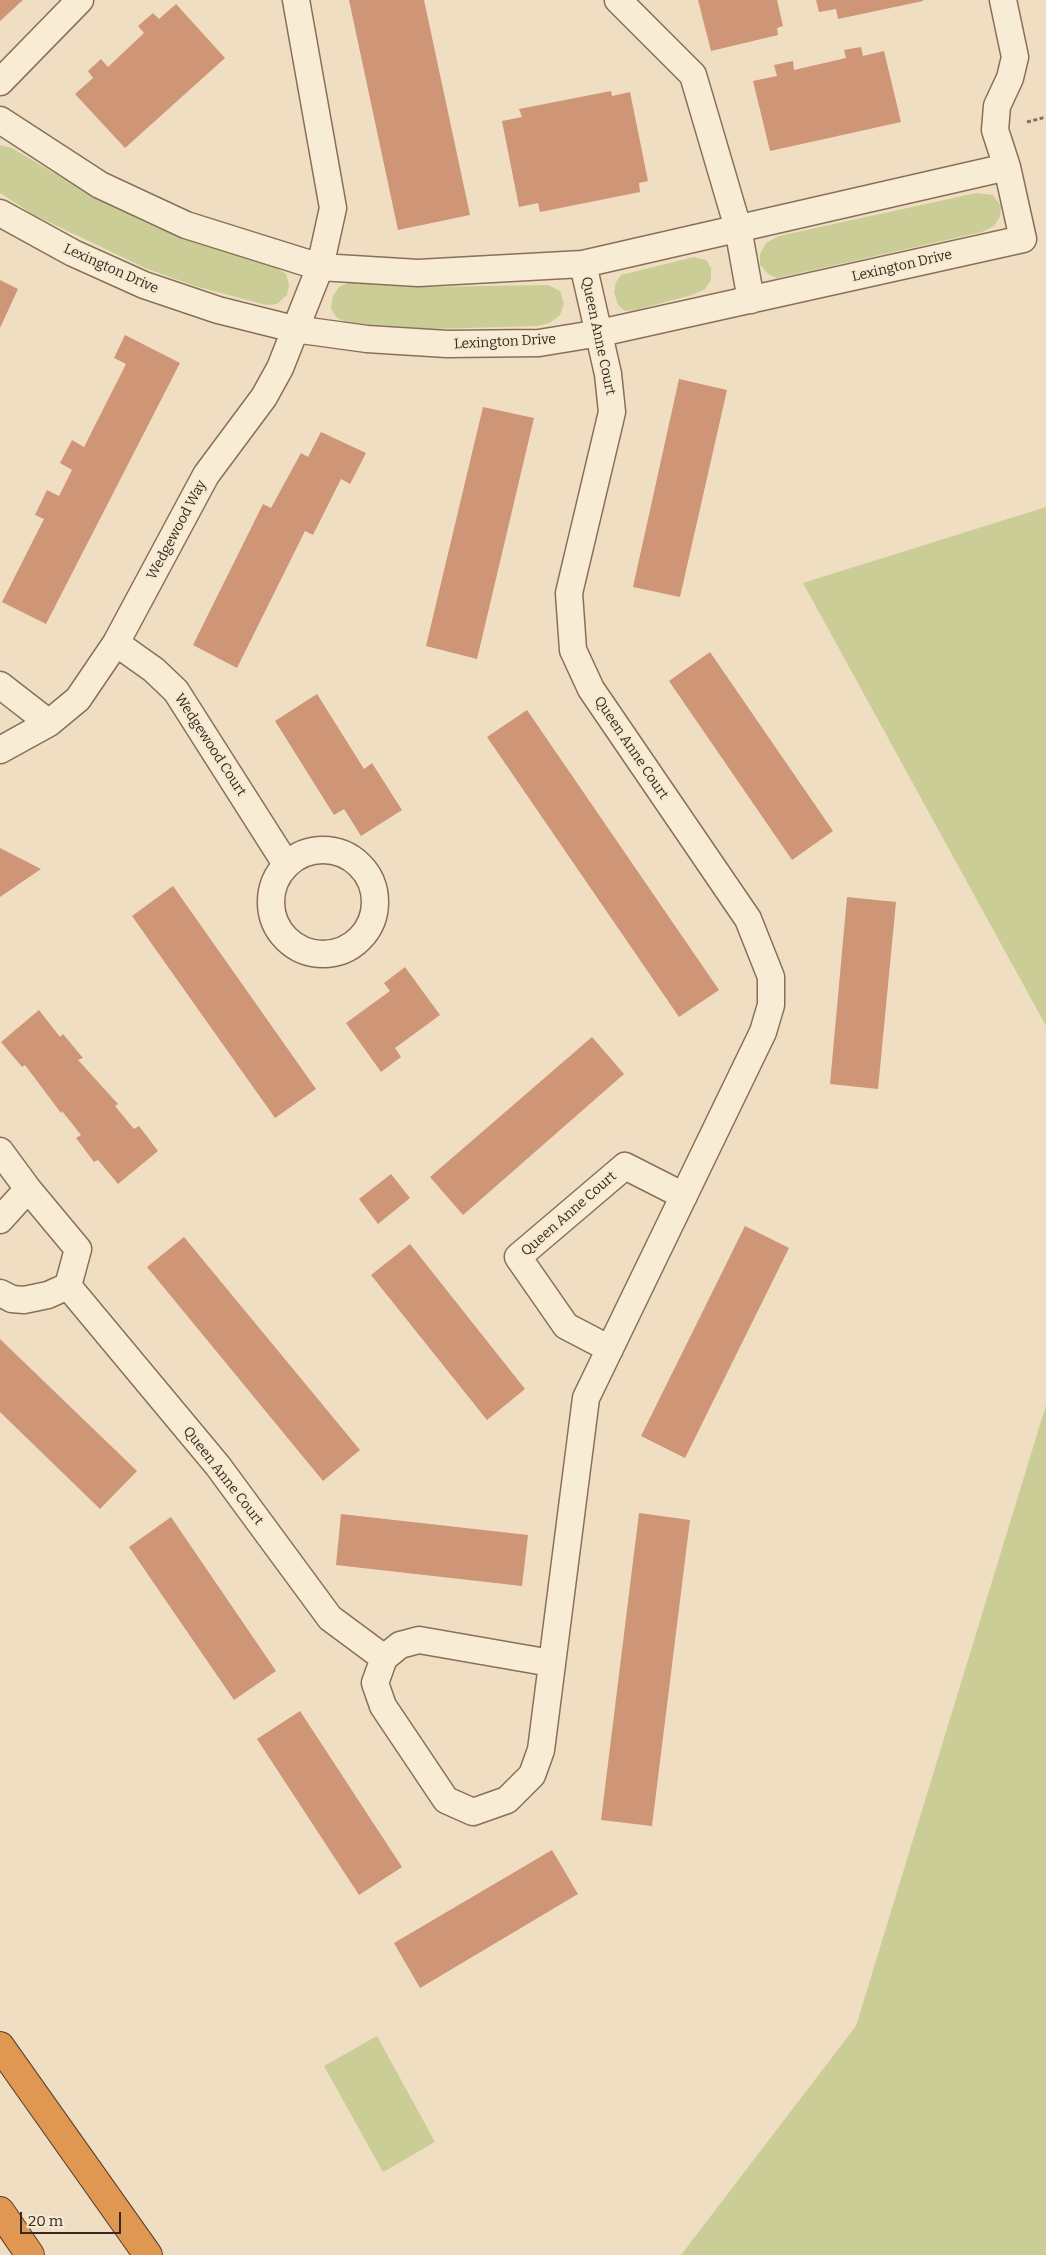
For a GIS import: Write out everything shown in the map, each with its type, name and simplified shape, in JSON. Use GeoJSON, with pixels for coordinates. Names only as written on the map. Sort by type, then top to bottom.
{"type":"FeatureCollection","features":[{"type":"Feature","properties":{"kind":"highway"},"geometry":{"type":"LineString","coordinates":[[0,2046],[148,2255]]}},
{"type":"Feature","properties":{"kind":"highway"},"geometry":{"type":"LineString","coordinates":[[0,2211],[30,2255]]}},
{"type":"Feature","properties":{"kind":"street"},"geometry":{"type":"LineString","coordinates":[[0,82],[80,0]]}},
{"type":"Feature","properties":{"kind":"street","name":"Wedgewood Way"},"geometry":{"type":"LineString","coordinates":[[0,750],[49,723],[78,699],[116,644],[206,475],[264,397],[280,368],[320,267],[333,208],[296,0]]}},
{"type":"Feature","properties":{"kind":"street"},"geometry":{"type":"LineString","coordinates":[[618,0],[693,75],[738,228],[751,300]]}},
{"type":"Feature","properties":{"kind":"street"},"geometry":{"type":"LineString","coordinates":[[0,120],[100,185],[186,225],[320,267],[418,273],[582,264],[1007,167],[996,130],[997,106],[1010,78],[1014,57],[1003,0]]}},
{"type":"Feature","properties":{"kind":"street","name":"Lexington Drive"},"geometry":{"type":"LineString","coordinates":[[0,213],[73,254],[144,285],[218,310],[294,329],[367,340],[447,344],[539,343],[600,333],[1023,239],[1007,167]]}},
{"type":"Feature","properties":{"kind":"street","name":"Queen Anne Court"},"geometry":{"type":"LineString","coordinates":[[68,1286],[218,1466],[330,1618],[384,1658],[375,1683],[383,1706],[446,1800],[473,1812],[507,1800],[532,1775],[541,1750],[586,1398],[763,1032],[771,1005],[771,977],[748,919],[591,690],[573,650],[569,593],[612,412],[608,374],[600,333],[582,264]]}},
{"type":"Feature","properties":{"kind":"street","name":"Wedgewood Court"},"geometry":{"type":"LineString","coordinates":[[116,644],[154,670],[176,691],[286,864]]}},
{"type":"Feature","properties":{"kind":"street"},"geometry":{"type":"LineString","coordinates":[[0,685],[49,723]]}},
{"type":"Feature","properties":{"kind":"street"},"geometry":{"type":"LineString","coordinates":[[326,849],[347,854],[363,868],[374,887],[375,908],[368,929],[354,945],[334,954],[314,955],[296,948],[282,935],[272,918],[270,899],[274,880],[286,864],[304,852],[326,849]]}},
{"type":"Feature","properties":{"kind":"street"},"geometry":{"type":"LineString","coordinates":[[0,1151],[28,1190],[78,1249],[68,1286],[48,1295],[24,1300],[12,1299],[0,1293]]}},
{"type":"Feature","properties":{"kind":"street","name":"Queen Anne Court"},"geometry":{"type":"LineString","coordinates":[[610,1348],[566,1326],[518,1257],[625,1166],[684,1196]]}},
{"type":"Feature","properties":{"kind":"street"},"geometry":{"type":"LineString","coordinates":[[0,1220],[28,1190]]}},
{"type":"Feature","properties":{"kind":"street"},"geometry":{"type":"LineString","coordinates":[[384,1658],[400,1644],[419,1640],[551,1663]]}},
{"type":"Feature","properties":{"kind":"green space"},"geometry":{"type":"Polygon","coordinates":[[[0,145],[12,148],[96,198],[153,226],[275,267],[286,274],[289,285],[287,295],[277,304],[266,305],[195,286],[145,268],[34,215],[0,193],[0,145]]]}},
{"type":"Feature","properties":{"kind":"green space"},"geometry":{"type":"Polygon","coordinates":[[[976,193],[993,195],[1001,206],[1000,217],[994,226],[982,232],[777,278],[768,274],[760,265],[760,254],[766,243],[779,236],[976,193]]]}},
{"type":"Feature","properties":{"kind":"green space"},"geometry":{"type":"Polygon","coordinates":[[[694,257],[706,260],[711,268],[711,280],[705,289],[692,295],[639,309],[625,311],[618,305],[614,292],[616,282],[621,275],[694,257]]]}},
{"type":"Feature","properties":{"kind":"green space"},"geometry":{"type":"Polygon","coordinates":[[[350,282],[424,287],[548,285],[560,291],[564,304],[560,315],[550,323],[537,326],[432,329],[348,323],[337,318],[331,309],[333,296],[339,287],[350,282]]]}},
{"type":"Feature","properties":{"kind":"green space"},"geometry":{"type":"Polygon","coordinates":[[[1046,507],[1046,1026],[803,583],[1046,507]]]}},
{"type":"Feature","properties":{"kind":"green space"},"geometry":{"type":"Polygon","coordinates":[[[1046,1405],[1046,2255],[681,2255],[856,2026],[1046,1405]]]}},
{"type":"Feature","properties":{"kind":"green space"},"geometry":{"type":"Polygon","coordinates":[[[377,2036],[435,2142],[383,2172],[324,2066],[377,2036]]]}},
{"type":"Feature","properties":{"kind":"building"},"geometry":{"type":"Polygon","coordinates":[[[0,0],[23,0],[0,21],[0,0]]]}},
{"type":"Feature","properties":{"kind":"building"},"geometry":{"type":"Polygon","coordinates":[[[349,0],[424,0],[470,215],[398,230],[349,0]]]}},
{"type":"Feature","properties":{"kind":"building"},"geometry":{"type":"Polygon","coordinates":[[[698,0],[777,0],[783,26],[777,28],[778,35],[711,51],[698,0]]]}},
{"type":"Feature","properties":{"kind":"building"},"geometry":{"type":"Polygon","coordinates":[[[816,0],[923,1],[838,19],[836,9],[819,12],[816,0]]]}},
{"type":"Feature","properties":{"kind":"building"},"geometry":{"type":"Polygon","coordinates":[[[176,4],[225,58],[125,148],[75,94],[93,78],[88,71],[101,59],[108,67],[144,33],[138,26],[153,13],[159,19],[176,4]]]}},
{"type":"Feature","properties":{"kind":"building"},"geometry":{"type":"Polygon","coordinates":[[[861,47],[863,56],[884,51],[901,122],[770,151],[753,81],[777,76],[774,65],[793,61],[794,70],[846,58],[844,50],[861,47]]]}},
{"type":"Feature","properties":{"kind":"building"},"geometry":{"type":"Polygon","coordinates":[[[611,91],[612,96],[630,92],[648,181],[639,183],[640,192],[540,212],[538,203],[519,207],[502,121],[522,117],[519,109],[611,91]]]}},
{"type":"Feature","properties":{"kind":"building"},"geometry":{"type":"Polygon","coordinates":[[[0,280],[18,289],[0,328],[0,280]]]}},
{"type":"Feature","properties":{"kind":"building"},"geometry":{"type":"Polygon","coordinates":[[[125,335],[180,363],[46,624],[2,602],[44,519],[35,515],[47,490],[59,496],[72,470],[60,463],[72,440],[84,447],[126,364],[114,358],[125,335]]]}},
{"type":"Feature","properties":{"kind":"building"},"geometry":{"type":"Polygon","coordinates":[[[679,379],[727,390],[680,597],[633,587],[679,379]]]}},
{"type":"Feature","properties":{"kind":"building"},"geometry":{"type":"Polygon","coordinates":[[[483,407],[534,418],[477,659],[426,646],[483,407]]]}},
{"type":"Feature","properties":{"kind":"building"},"geometry":{"type":"Polygon","coordinates":[[[321,432],[366,453],[350,484],[341,479],[313,535],[305,531],[237,668],[193,645],[263,504],[271,508],[301,453],[308,457],[321,432]]]}},
{"type":"Feature","properties":{"kind":"building"},"geometry":{"type":"Polygon","coordinates":[[[710,652],[833,831],[792,860],[669,681],[710,652]]]}},
{"type":"Feature","properties":{"kind":"building"},"geometry":{"type":"Polygon","coordinates":[[[317,694],[364,769],[372,763],[402,810],[361,836],[344,809],[334,815],[275,721],[317,694]]]}},
{"type":"Feature","properties":{"kind":"building"},"geometry":{"type":"Polygon","coordinates":[[[527,710],[719,990],[679,1017],[487,737],[527,710]]]}},
{"type":"Feature","properties":{"kind":"building"},"geometry":{"type":"Polygon","coordinates":[[[0,848],[41,869],[0,897],[0,848]]]}},
{"type":"Feature","properties":{"kind":"building"},"geometry":{"type":"Polygon","coordinates":[[[173,886],[316,1089],[275,1118],[132,916],[173,886]]]}},
{"type":"Feature","properties":{"kind":"building"},"geometry":{"type":"Polygon","coordinates":[[[847,897],[896,902],[878,1089],[830,1084],[847,897]]]}},
{"type":"Feature","properties":{"kind":"building"},"geometry":{"type":"Polygon","coordinates":[[[405,967],[440,1015],[395,1048],[401,1057],[381,1072],[346,1023],[390,991],[384,983],[405,967]]]}},
{"type":"Feature","properties":{"kind":"building"},"geometry":{"type":"Polygon","coordinates":[[[39,1010],[60,1037],[63,1034],[83,1058],[78,1060],[118,1104],[115,1106],[134,1129],[139,1126],[158,1151],[118,1184],[98,1160],[94,1162],[76,1138],[81,1135],[62,1111],[61,1113],[25,1065],[22,1067],[1,1042],[39,1010]]]}},
{"type":"Feature","properties":{"kind":"building"},"geometry":{"type":"Polygon","coordinates":[[[592,1037],[624,1074],[463,1215],[430,1177],[592,1037]]]}},
{"type":"Feature","properties":{"kind":"building"},"geometry":{"type":"Polygon","coordinates":[[[391,1174],[410,1198],[378,1224],[359,1199],[391,1174]]]}},
{"type":"Feature","properties":{"kind":"building"},"geometry":{"type":"Polygon","coordinates":[[[745,1226],[789,1248],[685,1458],[641,1436],[745,1226]]]}},
{"type":"Feature","properties":{"kind":"building"},"geometry":{"type":"Polygon","coordinates":[[[184,1237],[360,1450],[323,1481],[147,1267],[184,1237]]]}},
{"type":"Feature","properties":{"kind":"building"},"geometry":{"type":"Polygon","coordinates":[[[410,1244],[525,1389],[487,1420],[371,1275],[410,1244]]]}},
{"type":"Feature","properties":{"kind":"building"},"geometry":{"type":"Polygon","coordinates":[[[0,1339],[137,1471],[100,1509],[0,1412],[0,1339]]]}},
{"type":"Feature","properties":{"kind":"building"},"geometry":{"type":"Polygon","coordinates":[[[639,1513],[690,1520],[652,1826],[601,1820],[639,1513]]]}},
{"type":"Feature","properties":{"kind":"building"},"geometry":{"type":"Polygon","coordinates":[[[341,1514],[528,1535],[522,1586],[336,1565],[341,1514]]]}},
{"type":"Feature","properties":{"kind":"building"},"geometry":{"type":"Polygon","coordinates":[[[171,1517],[276,1671],[234,1700],[129,1547],[171,1517]]]}},
{"type":"Feature","properties":{"kind":"building"},"geometry":{"type":"Polygon","coordinates":[[[300,1711],[402,1867],[359,1895],[257,1739],[300,1711]]]}},
{"type":"Feature","properties":{"kind":"building"},"geometry":{"type":"Polygon","coordinates":[[[552,1850],[578,1894],[420,1988],[394,1943],[552,1850]]]}}]}
